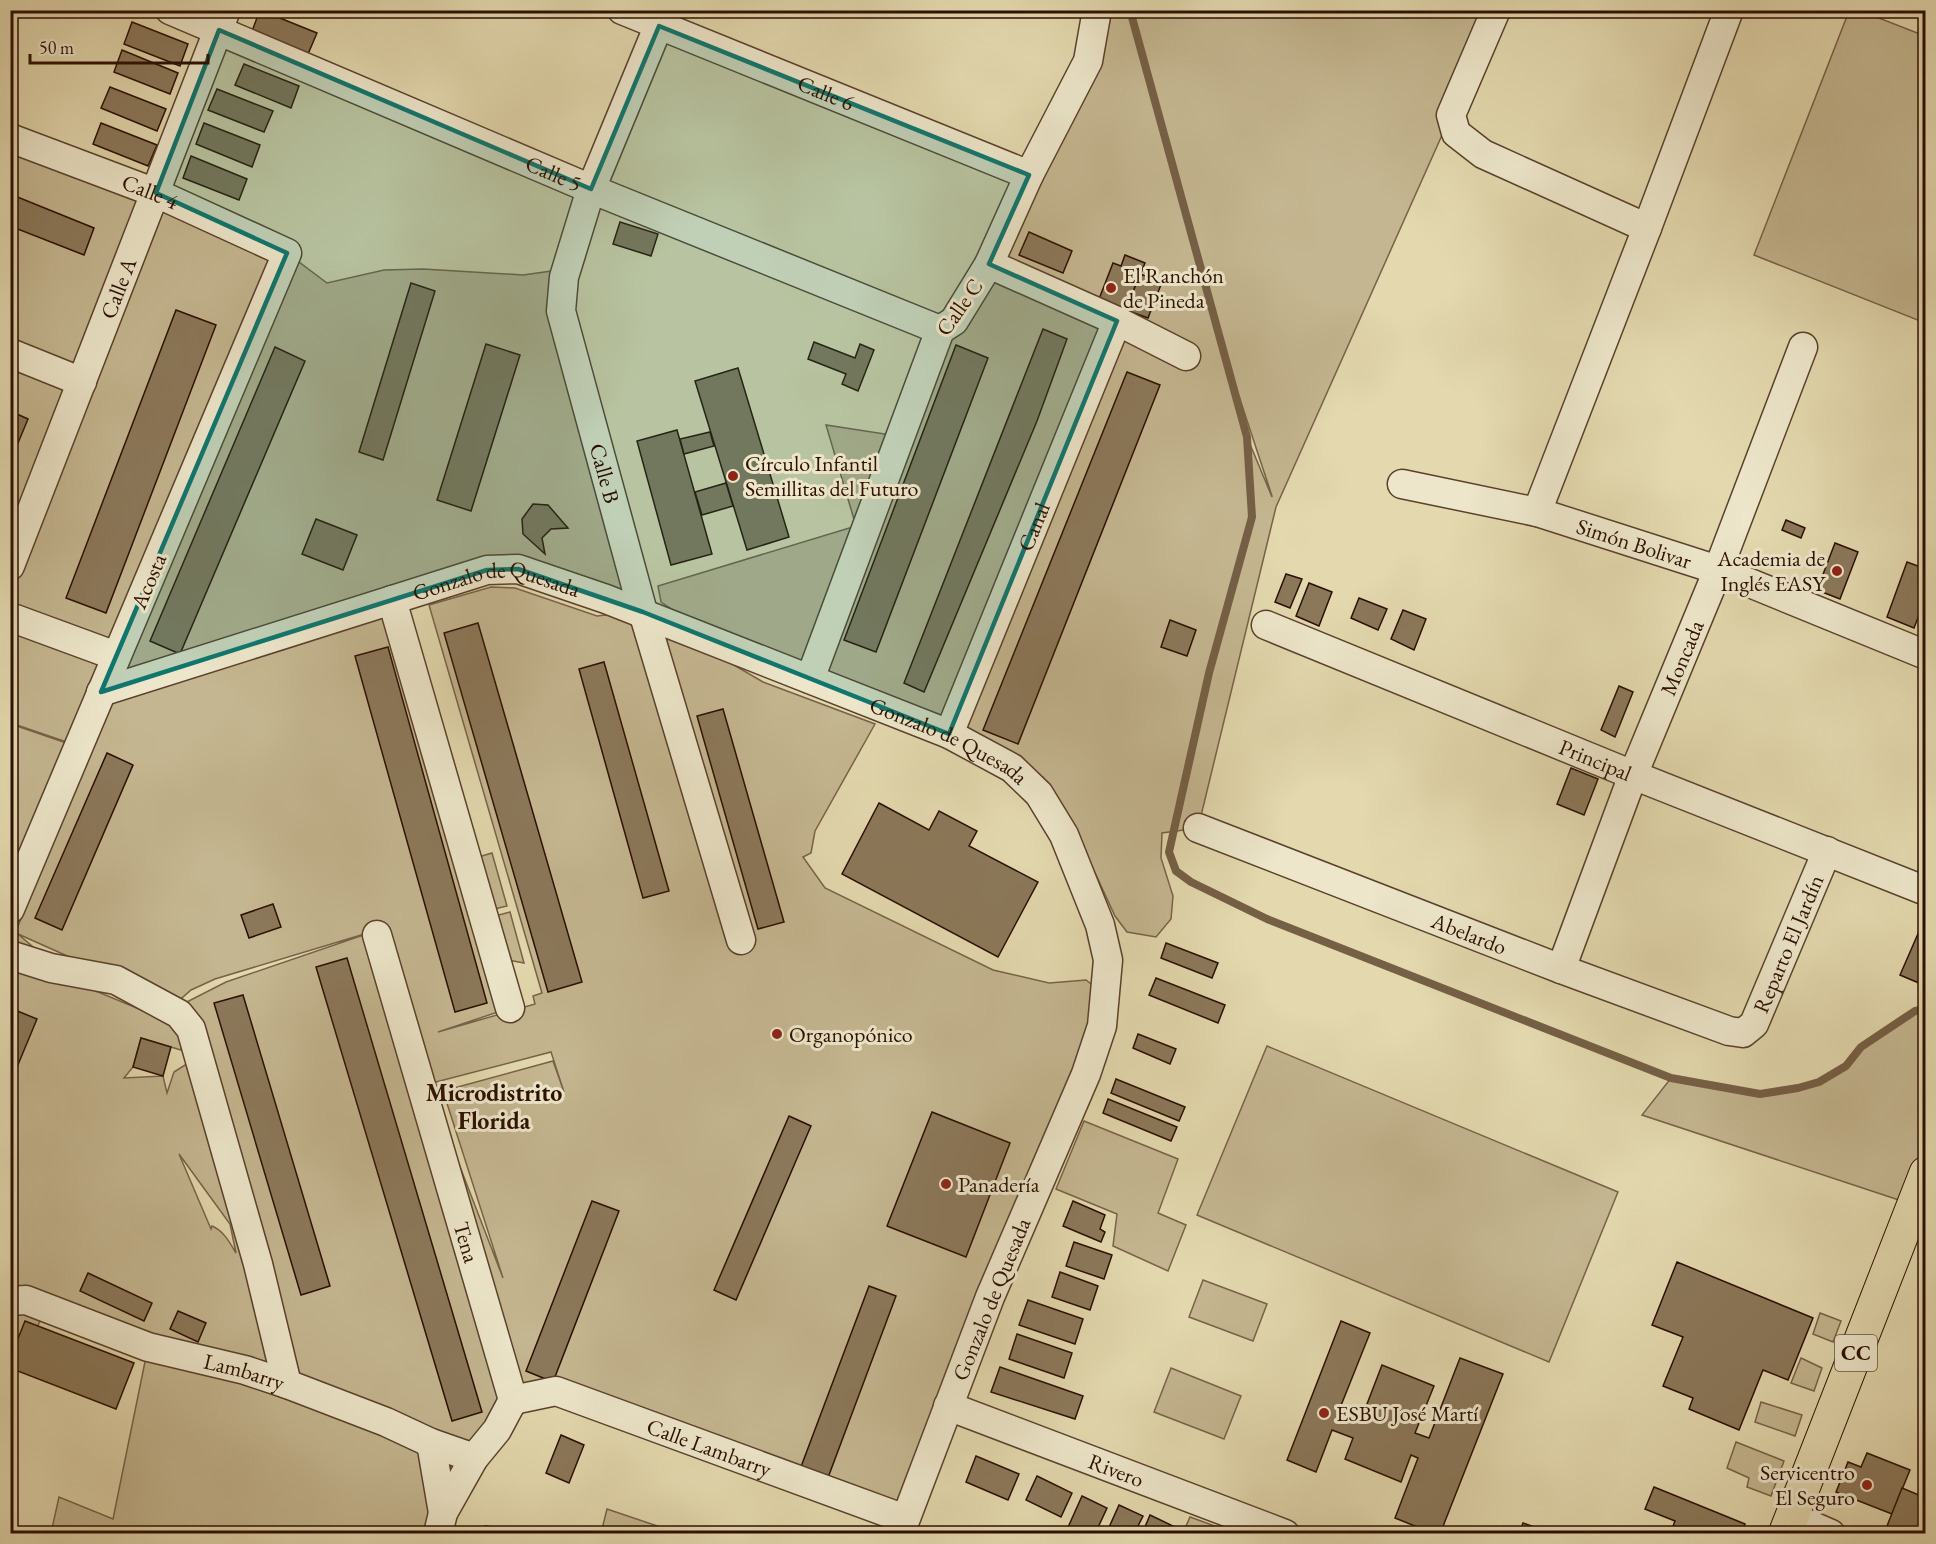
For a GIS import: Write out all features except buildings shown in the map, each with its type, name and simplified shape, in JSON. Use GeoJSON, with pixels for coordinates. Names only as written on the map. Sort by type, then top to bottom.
{"type":"FeatureCollection","features":[{"type":"Feature","properties":{"kind":"highway","name":"CC"},"geometry":{"type":"LineString","coordinates":[[1789,1526],[1920,1207],[1926,1173]]}},
{"type":"Feature","properties":{"kind":"street","name":"Calle 5"},"geometry":{"type":"LineString","coordinates":[[170,10],[223,20],[591,189],[940,330]]}},
{"type":"Feature","properties":{"kind":"street","name":"Calle 6"},"geometry":{"type":"LineString","coordinates":[[622,10],[662,18],[1029,175]]}},
{"type":"Feature","properties":{"kind":"street","name":"Calle C"},"geometry":{"type":"LineString","coordinates":[[810,679],[940,330],[954,321],[989,264],[1029,175],[1088,61],[1096,10]]}},
{"type":"Feature","properties":{"kind":"street"},"geometry":{"type":"LineString","coordinates":[[1496,10],[1451,115],[1456,133],[1483,154],[1647,228]]}},
{"type":"Feature","properties":{"kind":"street"},"geometry":{"type":"LineString","coordinates":[[1537,512],[1729,10]]}},
{"type":"Feature","properties":{"kind":"street","name":"Calle B"},"geometry":{"type":"LineString","coordinates":[[662,18],[591,189],[564,277],[561,311],[643,612],[741,940]]}},
{"type":"Feature","properties":{"kind":"street","name":"Calle A"},"geometry":{"type":"LineString","coordinates":[[10,567],[223,20]]}},
{"type":"Feature","properties":{"kind":"street","name":"Calle 4"},"geometry":{"type":"LineString","coordinates":[[10,138],[156,193],[287,253]]}},
{"type":"Feature","properties":{"kind":"street","name":"Acosta"},"geometry":{"type":"LineString","coordinates":[[10,909],[287,253]]}},
{"type":"Feature","properties":{"kind":"street"},"geometry":{"type":"LineString","coordinates":[[989,264],[1117,321],[1186,356]]}},
{"type":"Feature","properties":{"kind":"street","name":"Canal"},"geometry":{"type":"LineString","coordinates":[[949,734],[1117,321]]}},
{"type":"Feature","properties":{"kind":"street","name":"Moncada"},"geometry":{"type":"LineString","coordinates":[[1562,969],[1633,775],[1718,570],[1803,347]]}},
{"type":"Feature","properties":{"kind":"street"},"geometry":{"type":"LineString","coordinates":[[10,353],[82,382]]}},
{"type":"Feature","properties":{"kind":"street","name":"Simón Bolivar"},"geometry":{"type":"LineString","coordinates":[[1402,484],[1537,512],[1718,570],[1926,656]]}},
{"type":"Feature","properties":{"kind":"street","name":"Gonzalo de Quesada"},"geometry":{"type":"LineString","coordinates":[[101,692],[487,570],[518,569],[643,612],[949,734],[1012,768],[1039,794],[1064,835],[1100,925],[1108,960],[1102,1026],[1086,1074],[990,1297],[902,1526]]}},
{"type":"Feature","properties":{"kind":"street"},"geometry":{"type":"LineString","coordinates":[[392,600],[510,1008]]}},
{"type":"Feature","properties":{"kind":"street"},"geometry":{"type":"LineString","coordinates":[[10,617],[116,656]]}},
{"type":"Feature","properties":{"kind":"street","name":"Principal"},"geometry":{"type":"LineString","coordinates":[[1266,625],[1633,775],[1926,891]]}},
{"type":"Feature","properties":{"kind":"street","name":"Abelardo"},"geometry":{"type":"LineString","coordinates":[[1198,828],[1562,969],[1728,1031],[1743,1033]]}},
{"type":"Feature","properties":{"kind":"street","name":"Reparto El Jardín"},"geometry":{"type":"LineString","coordinates":[[1743,1033],[1754,1024],[1827,851]]}},
{"type":"Feature","properties":{"kind":"street","name":"Tena"},"geometry":{"type":"LineString","coordinates":[[377,935],[513,1400]]}},
{"type":"Feature","properties":{"kind":"street"},"geometry":{"type":"LineString","coordinates":[[10,955],[51,968],[116,980],[178,1014],[191,1029],[258,1264],[287,1384]]}},
{"type":"Feature","properties":{"kind":"street","name":"Lambarry"},"geometry":{"type":"LineString","coordinates":[[10,1301],[26,1300],[148,1347],[245,1370],[287,1384],[386,1422],[431,1443],[474,1458]]}},
{"type":"Feature","properties":{"kind":"street","name":"Calle Lambarry"},"geometry":{"type":"LineString","coordinates":[[513,1400],[556,1390],[902,1526]]}},
{"type":"Feature","properties":{"kind":"street"},"geometry":{"type":"LineString","coordinates":[[441,1523],[474,1458],[496,1430],[513,1400]]}},
{"type":"Feature","properties":{"kind":"street","name":"Rivero"},"geometry":{"type":"LineString","coordinates":[[948,1406],[1285,1533]]}},
{"type":"Feature","properties":{"kind":"street"},"geometry":{"type":"LineString","coordinates":[[431,1443],[441,1523]]}},
{"type":"Feature","properties":{"kind":"street"},"geometry":{"type":"LineString","coordinates":[[1789,1526],[1831,1533]]}},
{"type":"Feature","properties":{"kind":"highlighted area"},"geometry":{"type":"Polygon","coordinates":[[[659,26],[1029,175],[989,264],[1117,321],[949,734],[643,612],[518,569],[487,570],[101,692],[287,253],[156,193],[219,30],[591,189],[659,26]]]}},
{"type":"Feature","properties":{"kind":"shaded area"},"geometry":{"type":"Polygon","coordinates":[[[1097,11],[1482,11],[1451,115],[1276,507],[1198,828],[1162,833],[1161,858],[1173,896],[1171,919],[1156,937],[1127,932],[1115,916],[1072,823],[1043,777],[679,614],[661,602],[658,586],[856,526],[826,425],[891,435],[954,320],[1097,11]],[[1221,342],[1247,437],[1272,497],[1221,342]]]}},
{"type":"Feature","properties":{"kind":"shaded area"},"geometry":{"type":"Polygon","coordinates":[[[1849,11],[1861,11],[1925,36],[1925,323],[1754,255],[1849,11]]]}},
{"type":"Feature","properties":{"kind":"shaded area"},"geometry":{"type":"Polygon","coordinates":[[[11,138],[287,253],[327,283],[384,270],[423,269],[523,275],[566,269],[561,312],[643,612],[763,682],[875,724],[815,831],[811,853],[803,857],[825,888],[993,970],[1049,983],[1086,980],[1105,995],[905,1519],[556,1391],[513,1400],[438,1533],[51,1533],[59,1497],[113,1519],[148,1347],[47,1308],[11,1377],[11,724],[78,747],[12,905],[16,931],[90,750],[11,723],[11,138]],[[525,562],[392,600],[510,1008],[438,1032],[535,1004],[533,996],[542,993],[429,605],[491,587],[515,588],[597,616],[642,611],[596,580],[525,562]],[[381,929],[215,979],[191,990],[175,1004],[18,934],[74,982],[168,1021],[171,1010],[226,982],[381,929]],[[141,1038],[133,1067],[124,1078],[163,1076],[167,1093],[174,1072],[193,1060],[184,1042],[181,1050],[141,1038]],[[551,1052],[428,1084],[503,1278],[443,1091],[553,1061],[564,1092],[551,1052]],[[179,1154],[211,1229],[212,1226],[223,1234],[236,1253],[230,1224],[179,1154]]]}},
{"type":"Feature","properties":{"kind":"shaded area"},"geometry":{"type":"Polygon","coordinates":[[[492,853],[507,906],[490,910],[475,858],[492,853]]]}},
{"type":"Feature","properties":{"kind":"shaded area"},"geometry":{"type":"Polygon","coordinates":[[[510,912],[524,963],[503,959],[491,917],[510,912]]]}},
{"type":"Feature","properties":{"kind":"shaded area"},"geometry":{"type":"Polygon","coordinates":[[[1925,1009],[1925,1174],[1914,1205],[1642,1115],[1671,1078],[1760,1094],[1819,1082],[1846,1066],[1861,1047],[1915,1011],[1925,1009]]]}},
{"type":"Feature","properties":{"kind":"shaded area"},"geometry":{"type":"Polygon","coordinates":[[[1267,1046],[1618,1192],[1549,1362],[1197,1215],[1267,1046]]]}},
{"type":"Feature","properties":{"kind":"shaded area"},"geometry":{"type":"Polygon","coordinates":[[[1084,1121],[1178,1159],[1158,1213],[1186,1225],[1168,1271],[1113,1246],[1117,1214],[1056,1189],[1084,1121]]]}},
{"type":"Feature","properties":{"kind":"shaded area"},"geometry":{"type":"Polygon","coordinates":[[[1203,1280],[1267,1304],[1253,1341],[1189,1317],[1203,1280]]]}},
{"type":"Feature","properties":{"kind":"shaded area"},"geometry":{"type":"Polygon","coordinates":[[[1820,1313],[1841,1321],[1833,1342],[1813,1334],[1820,1313]]]}},
{"type":"Feature","properties":{"kind":"shaded area"},"geometry":{"type":"Polygon","coordinates":[[[1801,1358],[1822,1368],[1814,1391],[1791,1383],[1801,1358]]]}},
{"type":"Feature","properties":{"kind":"shaded area"},"geometry":{"type":"Polygon","coordinates":[[[1171,1368],[1241,1396],[1224,1439],[1154,1412],[1171,1368]]]}},
{"type":"Feature","properties":{"kind":"shaded area"},"geometry":{"type":"Polygon","coordinates":[[[1761,1402],[1802,1415],[1795,1436],[1755,1422],[1761,1402]]]}},
{"type":"Feature","properties":{"kind":"shaded area"},"geometry":{"type":"Polygon","coordinates":[[[1736,1442],[1784,1461],[1771,1496],[1747,1487],[1749,1478],[1727,1468],[1736,1442]]]}},
{"type":"Feature","properties":{"kind":"shaded area"},"geometry":{"type":"Polygon","coordinates":[[[607,1509],[678,1533],[601,1533],[607,1509]]]}},
{"type":"Feature","properties":{"kind":"shaded area"},"geometry":{"type":"Polygon","coordinates":[[[1190,1517],[1234,1533],[1183,1533],[1190,1517]]]}},
{"type":"Feature","properties":{"kind":"waterway"},"geometry":{"type":"LineString","coordinates":[[1130,10],[1247,437],[1252,517],[1209,673],[1169,852],[1176,871],[1191,882],[1267,919],[1671,1078],[1760,1094],[1798,1088],[1819,1082],[1846,1066],[1861,1047],[1915,1011],[1926,1009]]}},
{"type":"Feature","properties":{"kind":"place","name":"El Ranchón de Pineda"},"geometry":{"type":"Point","coordinates":[1111,288]}},
{"type":"Feature","properties":{"kind":"place","name":"Círculo Infantil Semillitas del Futuro"},"geometry":{"type":"Point","coordinates":[733,476]}},
{"type":"Feature","properties":{"kind":"place","name":"Academia de Inglés EASY"},"geometry":{"type":"Point","coordinates":[1837,571]}},
{"type":"Feature","properties":{"kind":"place","name":"Organopónico"},"geometry":{"type":"Point","coordinates":[777,1034]}},
{"type":"Feature","properties":{"kind":"place","name":"Panadería"},"geometry":{"type":"Point","coordinates":[946,1184]}},
{"type":"Feature","properties":{"kind":"place","name":"ESBU José Martí"},"geometry":{"type":"Point","coordinates":[1324,1413]}},
{"type":"Feature","properties":{"kind":"place","name":"Servicentro El Seguro"},"geometry":{"type":"Point","coordinates":[1867,1485]}},
{"type":"Feature","properties":{"kind":"district","name":"Microdistrito Florida"},"geometry":{"type":"Point","coordinates":[494,1107]}}]}
